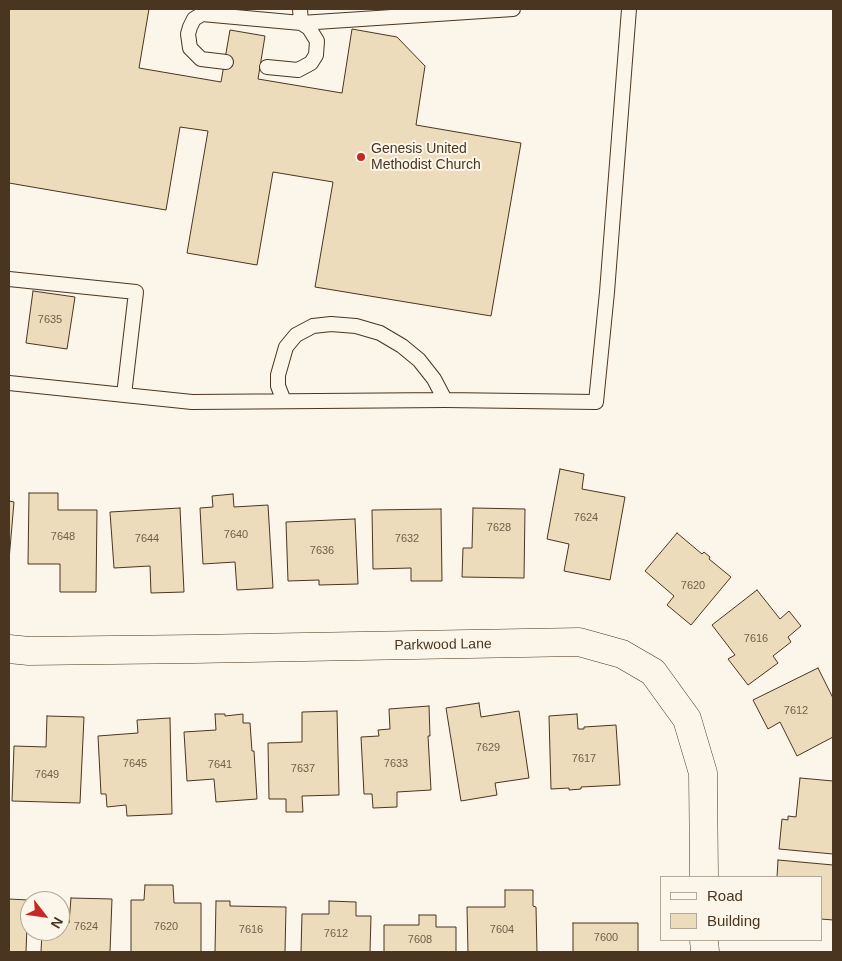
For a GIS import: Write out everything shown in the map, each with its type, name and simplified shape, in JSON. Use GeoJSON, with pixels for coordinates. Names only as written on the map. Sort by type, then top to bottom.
{"type":"FeatureCollection","features":[{"type":"Feature","properties":{"kind":"street","name":"Parkwood Lane"},"geometry":{"type":"LineString","coordinates":[[9,649],[29,651],[126,650],[579,642],[622,654],[653,672],[687,719],[703,773],[704,876]]}},
{"type":"Feature","properties":{"kind":"lane"},"geometry":{"type":"LineString","coordinates":[[226,62],[201,59],[190,48],[188,34],[190,27],[194,19],[202,14],[300,16],[513,9]]}},
{"type":"Feature","properties":{"kind":"lane"},"geometry":{"type":"LineString","coordinates":[[9,383],[192,402],[445,400],[596,402],[607,292],[629,9]]}},
{"type":"Feature","properties":{"kind":"lane"},"geometry":{"type":"LineString","coordinates":[[267,67],[298,70],[311,63],[316,55],[317,42],[300,16]]}},
{"type":"Feature","properties":{"kind":"lane"},"geometry":{"type":"LineString","coordinates":[[9,279],[136,292],[124,395]]}},
{"type":"Feature","properties":{"kind":"lane"},"geometry":{"type":"LineString","coordinates":[[284,401],[278,386],[278,375],[286,347],[296,335],[313,326],[331,324],[356,326],[380,333],[402,346],[424,366],[434,379],[445,400]]}},
{"type":"Feature","properties":{"kind":"building","name":"Genesis United Methodist Church"},"geometry":{"type":"Polygon","coordinates":[[[9,9],[149,9],[139,68],[221,82],[230,30],[265,36],[258,79],[342,93],[352,29],[397,37],[425,66],[416,125],[521,143],[491,316],[315,287],[333,182],[273,172],[257,265],[187,253],[208,131],[180,127],[166,210],[9,183],[9,9]]]}},
{"type":"Feature","properties":{"kind":"building"},"geometry":{"type":"Polygon","coordinates":[[[33,291],[75,297],[67,349],[26,343],[33,291]]]}},
{"type":"Feature","properties":{"kind":"building"},"geometry":{"type":"Polygon","coordinates":[[[560,469],[584,474],[582,489],[625,497],[610,580],[564,571],[569,544],[547,539],[560,469]]]}},
{"type":"Feature","properties":{"kind":"building"},"geometry":{"type":"Polygon","coordinates":[[[29,493],[58,493],[58,510],[97,510],[96,592],[60,592],[60,564],[28,564],[29,493]]]}},
{"type":"Feature","properties":{"kind":"building"},"geometry":{"type":"Polygon","coordinates":[[[233,494],[234,507],[268,505],[273,588],[237,590],[235,562],[203,564],[200,508],[213,507],[212,496],[233,494]]]}},
{"type":"Feature","properties":{"kind":"building"},"geometry":{"type":"Polygon","coordinates":[[[9,501],[14,502],[9,560],[9,501]]]}},
{"type":"Feature","properties":{"kind":"building"},"geometry":{"type":"Polygon","coordinates":[[[180,508],[184,592],[151,593],[150,566],[114,568],[110,512],[180,508]]]}},
{"type":"Feature","properties":{"kind":"building"},"geometry":{"type":"Polygon","coordinates":[[[473,508],[525,509],[524,578],[462,577],[463,548],[472,548],[473,508]]]}},
{"type":"Feature","properties":{"kind":"building"},"geometry":{"type":"Polygon","coordinates":[[[441,509],[442,581],[411,581],[411,568],[373,569],[372,510],[441,509]]]}},
{"type":"Feature","properties":{"kind":"building"},"geometry":{"type":"Polygon","coordinates":[[[355,519],[358,584],[319,585],[319,580],[288,581],[286,522],[355,519]]]}},
{"type":"Feature","properties":{"kind":"building"},"geometry":{"type":"Polygon","coordinates":[[[677,533],[702,554],[704,552],[710,557],[709,559],[731,577],[691,625],[667,605],[674,596],[645,571],[677,533]]]}},
{"type":"Feature","properties":{"kind":"building"},"geometry":{"type":"Polygon","coordinates":[[[757,590],[780,619],[789,611],[801,626],[788,637],[791,642],[773,656],[778,663],[748,685],[728,659],[735,655],[712,625],[757,590]]]}},
{"type":"Feature","properties":{"kind":"building"},"geometry":{"type":"Polygon","coordinates":[[[818,668],[833,698],[833,737],[797,756],[780,722],[768,729],[753,700],[818,668]]]}},
{"type":"Feature","properties":{"kind":"building"},"geometry":{"type":"Polygon","coordinates":[[[479,703],[481,717],[519,711],[529,778],[495,783],[497,795],[461,801],[446,708],[479,703]]]}},
{"type":"Feature","properties":{"kind":"building"},"geometry":{"type":"Polygon","coordinates":[[[429,706],[430,736],[428,736],[431,790],[397,792],[397,807],[373,808],[372,794],[364,794],[361,737],[379,736],[378,730],[390,729],[389,709],[429,706]]]}},
{"type":"Feature","properties":{"kind":"building"},"geometry":{"type":"Polygon","coordinates":[[[337,711],[339,795],[302,796],[303,812],[286,812],[286,799],[269,799],[268,743],[302,742],[302,712],[337,711]]]}},
{"type":"Feature","properties":{"kind":"building"},"geometry":{"type":"Polygon","coordinates":[[[215,714],[225,714],[225,716],[243,714],[243,723],[250,723],[257,799],[216,802],[214,779],[187,781],[184,732],[216,730],[215,714]]]}},
{"type":"Feature","properties":{"kind":"building"},"geometry":{"type":"Polygon","coordinates":[[[577,714],[578,729],[616,725],[620,785],[581,787],[581,789],[569,790],[569,788],[551,789],[549,716],[577,714]]]}},
{"type":"Feature","properties":{"kind":"building"},"geometry":{"type":"Polygon","coordinates":[[[47,716],[84,717],[80,803],[12,801],[14,746],[46,747],[47,716]]]}},
{"type":"Feature","properties":{"kind":"building"},"geometry":{"type":"Polygon","coordinates":[[[170,718],[172,814],[127,816],[126,805],[107,807],[106,794],[101,794],[98,736],[138,733],[137,720],[170,718]]]}},
{"type":"Feature","properties":{"kind":"building"},"geometry":{"type":"Polygon","coordinates":[[[800,778],[833,781],[833,854],[779,849],[782,819],[788,820],[788,816],[796,817],[800,778]]]}},
{"type":"Feature","properties":{"kind":"building"},"geometry":{"type":"Polygon","coordinates":[[[778,860],[833,865],[833,920],[822,919],[822,876],[777,876],[778,860]]]}},
{"type":"Feature","properties":{"kind":"building"},"geometry":{"type":"Polygon","coordinates":[[[145,885],[173,885],[174,903],[201,903],[201,952],[131,952],[131,900],[144,900],[145,885]]]}},
{"type":"Feature","properties":{"kind":"building"},"geometry":{"type":"Polygon","coordinates":[[[505,890],[533,890],[533,906],[536,907],[537,952],[468,952],[467,907],[505,907],[505,890]]]}},
{"type":"Feature","properties":{"kind":"building"},"geometry":{"type":"Polygon","coordinates":[[[71,898],[112,899],[110,952],[41,952],[42,941],[70,941],[71,898]]]}},
{"type":"Feature","properties":{"kind":"building"},"geometry":{"type":"Polygon","coordinates":[[[9,899],[20,900],[20,941],[26,941],[26,952],[9,952],[9,899]]]}},
{"type":"Feature","properties":{"kind":"building"},"geometry":{"type":"Polygon","coordinates":[[[216,901],[230,901],[230,906],[286,907],[285,952],[215,952],[216,901]]]}},
{"type":"Feature","properties":{"kind":"building"},"geometry":{"type":"Polygon","coordinates":[[[329,901],[356,902],[356,916],[371,916],[370,952],[301,952],[302,914],[329,914],[329,901]]]}},
{"type":"Feature","properties":{"kind":"building"},"geometry":{"type":"Polygon","coordinates":[[[419,915],[436,915],[436,927],[456,927],[456,952],[384,952],[384,925],[419,925],[419,915]]]}},
{"type":"Feature","properties":{"kind":"building"},"geometry":{"type":"Polygon","coordinates":[[[573,923],[638,923],[638,952],[573,952],[573,923]]]}},
{"type":"Feature","properties":{"kind":"place","name":"Genesis United Methodist Church"},"geometry":{"type":"Point","coordinates":[361,157]}}]}
